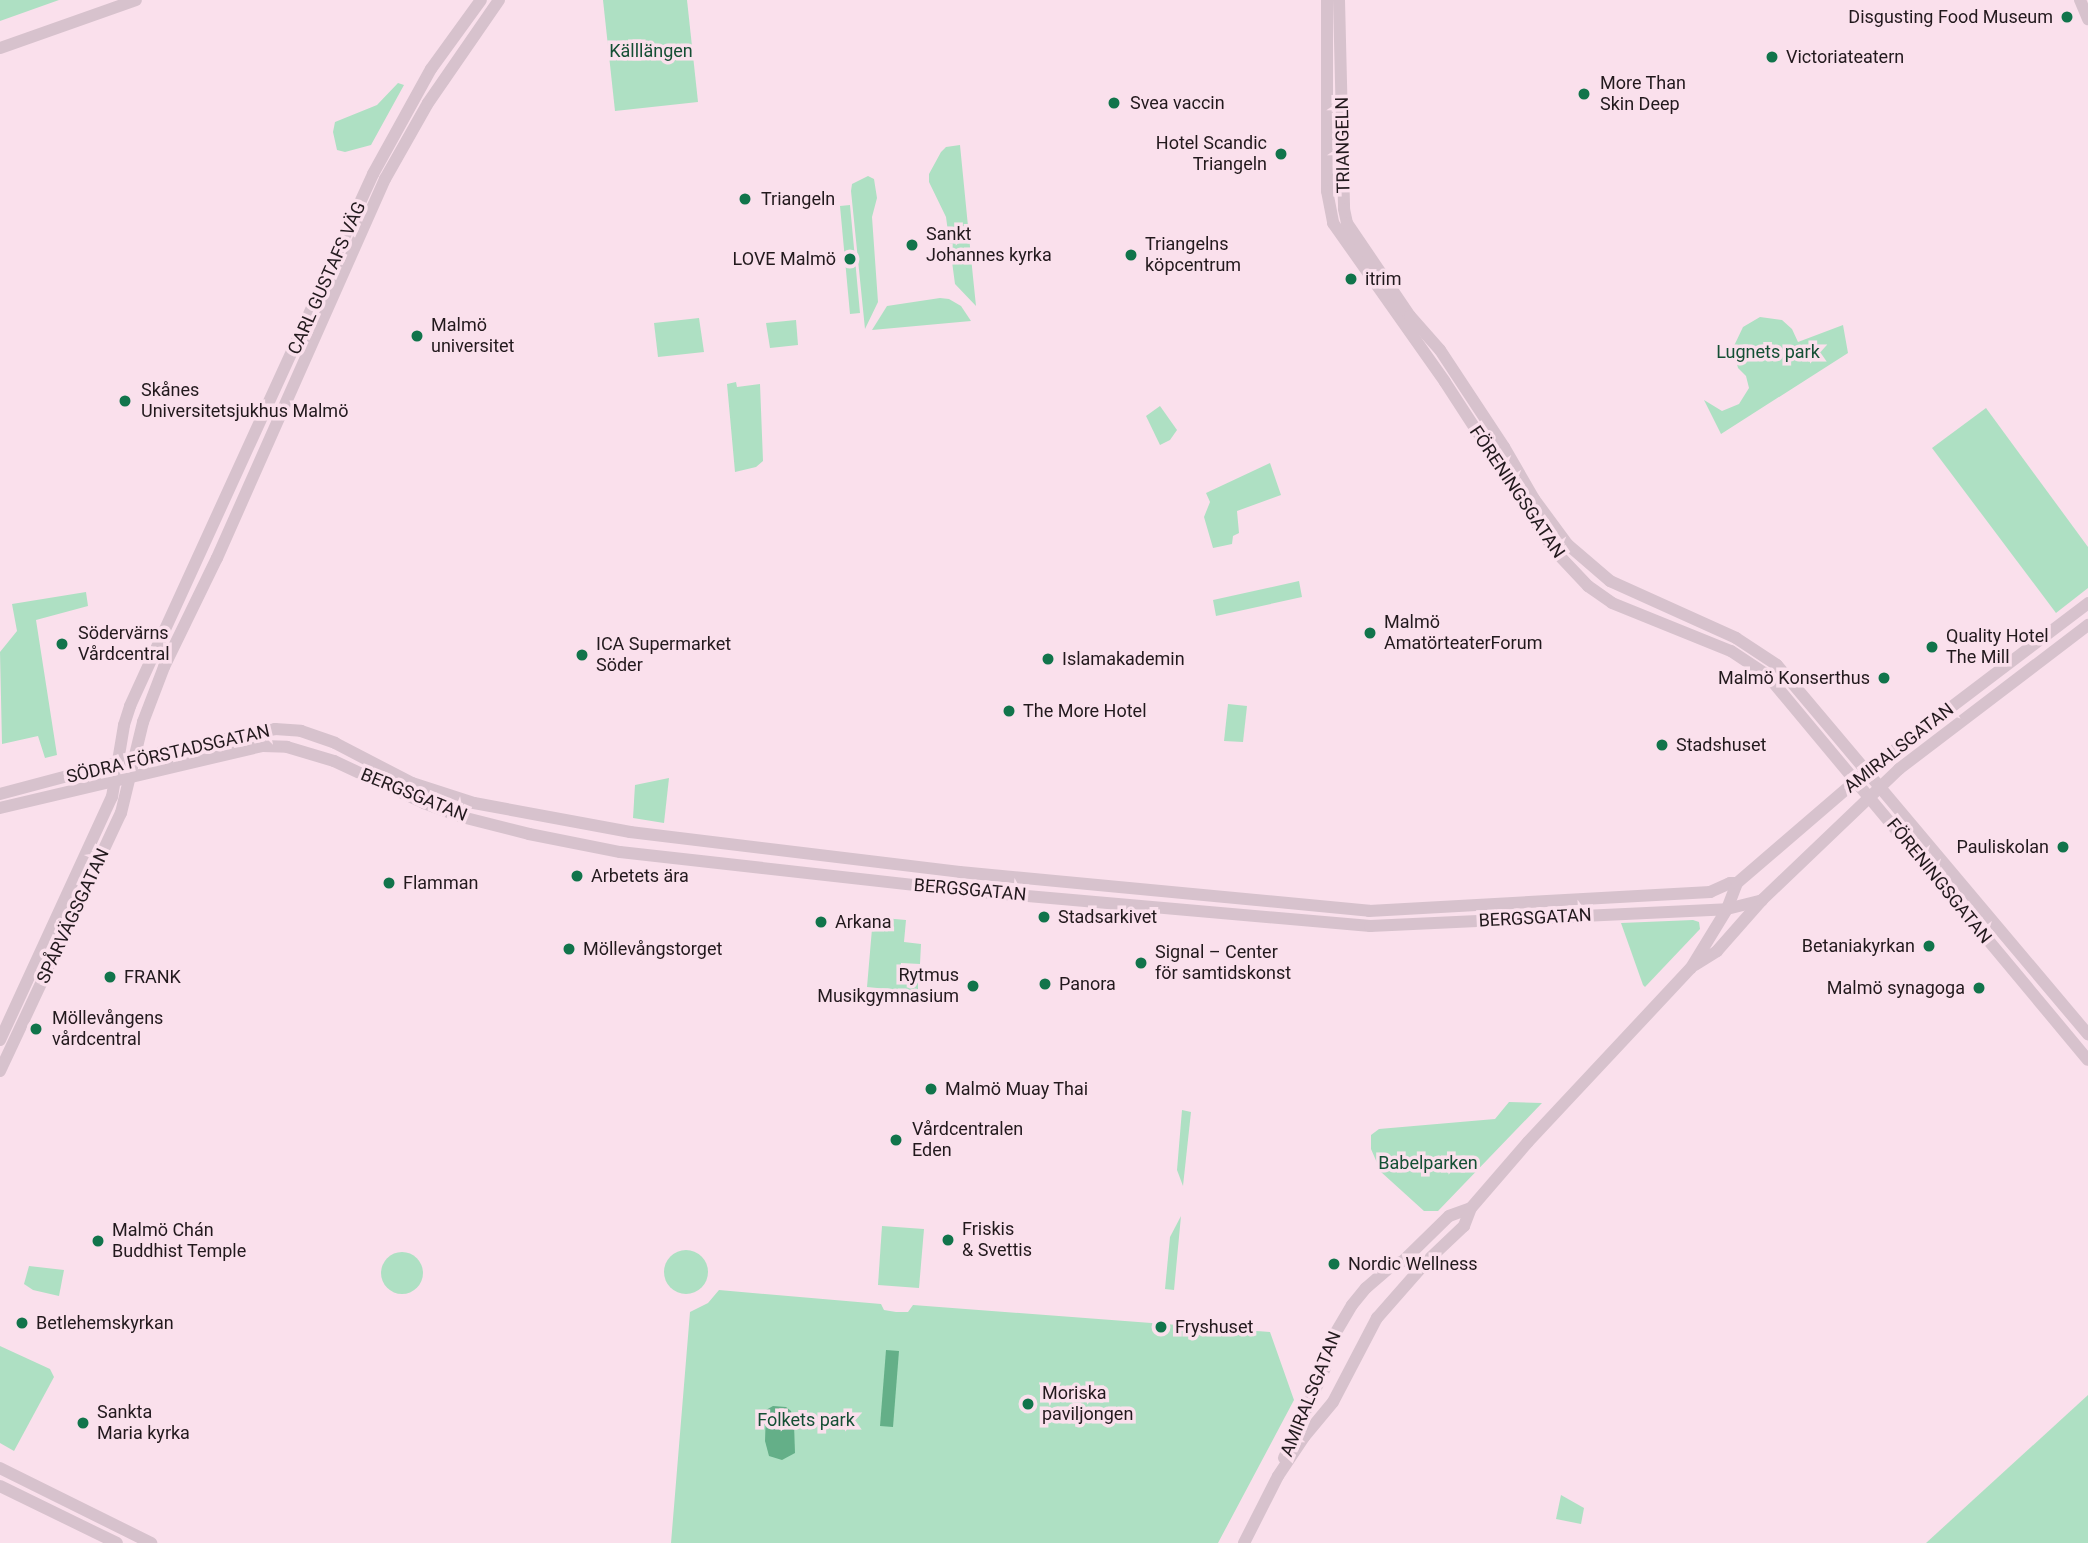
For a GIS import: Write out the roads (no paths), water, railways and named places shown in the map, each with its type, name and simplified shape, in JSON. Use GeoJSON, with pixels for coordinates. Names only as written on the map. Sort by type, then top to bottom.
{"type":"FeatureCollection","features":[{"type":"Feature","properties":{"kind":"street"},"geometry":{"type":"LineString","coordinates":[[0,48],[136,0]]}},
{"type":"Feature","properties":{"kind":"street","name":"CARL GUSTAFS VÄG"},"geometry":{"type":"LineString","coordinates":[[120,762],[124,725],[130,706],[373,174],[431,69],[481,0]]}},
{"type":"Feature","properties":{"kind":"street","name":"CARL GUSTAFS VÄG"},"geometry":{"type":"LineString","coordinates":[[135,758],[143,722],[164,667],[216,558],[385,179],[428,103],[499,0]]}},
{"type":"Feature","properties":{"kind":"street","name":"TRIANGELN"},"geometry":{"type":"LineString","coordinates":[[1328,0],[1328,191]]}},
{"type":"Feature","properties":{"kind":"street","name":"TRIANGELN"},"geometry":{"type":"LineString","coordinates":[[1339,0],[1344,209]]}},
{"type":"Feature","properties":{"kind":"street"},"geometry":{"type":"LineString","coordinates":[[2080,0],[2088,19]]}},
{"type":"Feature","properties":{"kind":"street","name":"FÖRENINGSGATAN"},"geometry":{"type":"LineString","coordinates":[[1328,191],[1333,223],[1340,234],[1445,382],[1569,568],[1612,603],[1731,652],[1767,674],[2088,1060]]}},
{"type":"Feature","properties":{"kind":"street","name":"FÖRENINGSGATAN"},"geometry":{"type":"LineString","coordinates":[[1344,209],[1347,223],[1355,236],[1410,316],[1440,350],[1504,447],[1534,499],[1567,544],[1610,581],[1737,638],[1777,665],[2088,1034]]}},
{"type":"Feature","properties":{"kind":"street","name":"AMIRALSGATAN"},"geometry":{"type":"LineString","coordinates":[[1244,1543],[1278,1476],[1304,1437],[1333,1402],[1377,1318],[1427,1261],[1464,1226],[1471,1208],[1691,968],[1727,909],[1737,883],[1867,771],[2088,603]]}},
{"type":"Feature","properties":{"kind":"street","name":"AMIRALSGATAN"},"geometry":{"type":"LineString","coordinates":[[1691,968],[1717,951],[1762,900],[1880,787],[2088,625]]}},
{"type":"Feature","properties":{"kind":"street","name":"SÖDRA FÖRSTADSGATAN"},"geometry":{"type":"LineString","coordinates":[[0,794],[135,758],[275,729],[301,732],[335,743]]}},
{"type":"Feature","properties":{"kind":"street","name":"BERGSGATAN"},"geometry":{"type":"LineString","coordinates":[[335,743],[412,783],[474,803],[630,832],[960,873],[1369,911],[1710,892],[1730,883],[1737,883]]}},
{"type":"Feature","properties":{"kind":"street","name":"SÖDRA FÖRSTADSGATAN"},"geometry":{"type":"LineString","coordinates":[[0,808],[263,747],[314,753]]}},
{"type":"Feature","properties":{"kind":"street","name":"BERGSGATAN"},"geometry":{"type":"LineString","coordinates":[[314,753],[424,803],[462,817],[529,834],[623,852],[948,889],[1370,926],[1727,909]]}},
{"type":"Feature","properties":{"kind":"street","name":"SPÅRVÄGSGATAN"},"geometry":{"type":"LineString","coordinates":[[0,1071],[121,813],[135,758]]}},
{"type":"Feature","properties":{"kind":"street","name":"SPÅRVÄGSGATAN"},"geometry":{"type":"LineString","coordinates":[[0,1040],[91,847],[120,762]]}},
{"type":"Feature","properties":{"kind":"street","name":"AMIRALSGATAN"},"geometry":{"type":"LineString","coordinates":[[1727,909],[1762,900]]}},
{"type":"Feature","properties":{"kind":"street","name":"AMIRALSGATAN"},"geometry":{"type":"LineString","coordinates":[[1278,1476],[1293,1434],[1325,1368],[1329,1344],[1352,1305],[1366,1288],[1391,1266],[1403,1261],[1450,1216],[1471,1208]]}},
{"type":"Feature","properties":{"kind":"street"},"geometry":{"type":"LineString","coordinates":[[0,1468],[151,1543]]}},
{"type":"Feature","properties":{"kind":"street"},"geometry":{"type":"LineString","coordinates":[[0,1486],[117,1543]]}},
{"type":"Feature","properties":{"kind":"place","name":"Disgusting Food Museum"},"geometry":{"type":"Point","coordinates":[2067,17]}},
{"type":"Feature","properties":{"kind":"place","name":"Victoriateatern"},"geometry":{"type":"Point","coordinates":[1772,57]}},
{"type":"Feature","properties":{"kind":"place","name":"More Than Skin Deep"},"geometry":{"type":"Point","coordinates":[1584,94]}},
{"type":"Feature","properties":{"kind":"place","name":"Svea vaccin"},"geometry":{"type":"Point","coordinates":[1114,103]}},
{"type":"Feature","properties":{"kind":"place","name":"Hotel Scandic Triangeln"},"geometry":{"type":"Point","coordinates":[1281,154]}},
{"type":"Feature","properties":{"kind":"place","name":"Triangeln"},"geometry":{"type":"Point","coordinates":[745,199]}},
{"type":"Feature","properties":{"kind":"place","name":"Sankt Johannes kyrka"},"geometry":{"type":"Point","coordinates":[912,245]}},
{"type":"Feature","properties":{"kind":"place","name":"Triangelns köpcentrum"},"geometry":{"type":"Point","coordinates":[1131,255]}},
{"type":"Feature","properties":{"kind":"place","name":"LOVE Malmö"},"geometry":{"type":"Point","coordinates":[850,259]}},
{"type":"Feature","properties":{"kind":"place","name":"itrim"},"geometry":{"type":"Point","coordinates":[1351,279]}},
{"type":"Feature","properties":{"kind":"place","name":"Malmö universitet"},"geometry":{"type":"Point","coordinates":[417,336]}},
{"type":"Feature","properties":{"kind":"place","name":"Skånes Universitetsjukhus Malmö"},"geometry":{"type":"Point","coordinates":[125,401]}},
{"type":"Feature","properties":{"kind":"place","name":"Malmö AmatörteaterForum"},"geometry":{"type":"Point","coordinates":[1370,633]}},
{"type":"Feature","properties":{"kind":"place","name":"Södervärns Vårdcentral"},"geometry":{"type":"Point","coordinates":[62,644]}},
{"type":"Feature","properties":{"kind":"place","name":"Quality Hotel The Mill"},"geometry":{"type":"Point","coordinates":[1932,647]}},
{"type":"Feature","properties":{"kind":"place","name":"ICA Supermarket Söder"},"geometry":{"type":"Point","coordinates":[582,655]}},
{"type":"Feature","properties":{"kind":"place","name":"Islamakademin"},"geometry":{"type":"Point","coordinates":[1048,659]}},
{"type":"Feature","properties":{"kind":"place","name":"Malmö Konserthus"},"geometry":{"type":"Point","coordinates":[1884,678]}},
{"type":"Feature","properties":{"kind":"place","name":"The More Hotel"},"geometry":{"type":"Point","coordinates":[1009,711]}},
{"type":"Feature","properties":{"kind":"place","name":"Stadshuset"},"geometry":{"type":"Point","coordinates":[1662,745]}},
{"type":"Feature","properties":{"kind":"place","name":"Pauliskolan"},"geometry":{"type":"Point","coordinates":[2063,847]}},
{"type":"Feature","properties":{"kind":"place","name":"Arbetets ära"},"geometry":{"type":"Point","coordinates":[577,876]}},
{"type":"Feature","properties":{"kind":"place","name":"Flamman"},"geometry":{"type":"Point","coordinates":[389,883]}},
{"type":"Feature","properties":{"kind":"place","name":"Stadsarkivet"},"geometry":{"type":"Point","coordinates":[1044,917]}},
{"type":"Feature","properties":{"kind":"place","name":"Arkana"},"geometry":{"type":"Point","coordinates":[821,922]}},
{"type":"Feature","properties":{"kind":"place","name":"Betaniakyrkan"},"geometry":{"type":"Point","coordinates":[1929,946]}},
{"type":"Feature","properties":{"kind":"place","name":"Möllevångstorget"},"geometry":{"type":"Point","coordinates":[569,949]}},
{"type":"Feature","properties":{"kind":"place","name":"Signal – Center för samtidskonst"},"geometry":{"type":"Point","coordinates":[1141,963]}},
{"type":"Feature","properties":{"kind":"place","name":"FRANK"},"geometry":{"type":"Point","coordinates":[110,977]}},
{"type":"Feature","properties":{"kind":"place","name":"Panora"},"geometry":{"type":"Point","coordinates":[1045,984]}},
{"type":"Feature","properties":{"kind":"place","name":"Rytmus Musikgymnasium"},"geometry":{"type":"Point","coordinates":[973,986]}},
{"type":"Feature","properties":{"kind":"place","name":"Malmö synagoga"},"geometry":{"type":"Point","coordinates":[1979,988]}},
{"type":"Feature","properties":{"kind":"place","name":"Möllevångens vårdcentral"},"geometry":{"type":"Point","coordinates":[36,1029]}},
{"type":"Feature","properties":{"kind":"place","name":"Malmö Muay Thai"},"geometry":{"type":"Point","coordinates":[931,1089]}},
{"type":"Feature","properties":{"kind":"place","name":"Vårdcentralen Eden"},"geometry":{"type":"Point","coordinates":[896,1140]}},
{"type":"Feature","properties":{"kind":"place","name":"Friskis & Svettis"},"geometry":{"type":"Point","coordinates":[948,1240]}},
{"type":"Feature","properties":{"kind":"place","name":"Malmö Chán Buddhist Temple"},"geometry":{"type":"Point","coordinates":[98,1241]}},
{"type":"Feature","properties":{"kind":"place","name":"Nordic Wellness"},"geometry":{"type":"Point","coordinates":[1334,1264]}},
{"type":"Feature","properties":{"kind":"place","name":"Betlehemskyrkan"},"geometry":{"type":"Point","coordinates":[22,1323]}},
{"type":"Feature","properties":{"kind":"place","name":"Fryshuset"},"geometry":{"type":"Point","coordinates":[1161,1327]}},
{"type":"Feature","properties":{"kind":"place","name":"Moriska paviljongen"},"geometry":{"type":"Point","coordinates":[1028,1404]}},
{"type":"Feature","properties":{"kind":"place","name":"Sankta Maria kyrka"},"geometry":{"type":"Point","coordinates":[83,1423]}},
{"type":"Feature","properties":{"kind":"park label","name":"Källlängen"},"geometry":{"type":"Point","coordinates":[651,51]}},
{"type":"Feature","properties":{"kind":"park label","name":"Lugnets park"},"geometry":{"type":"Point","coordinates":[1768,352]}},
{"type":"Feature","properties":{"kind":"park label","name":"Babelparken"},"geometry":{"type":"Point","coordinates":[1428,1163]}},
{"type":"Feature","properties":{"kind":"park label","name":"Folkets park"},"geometry":{"type":"Point","coordinates":[806,1420]}}]}
